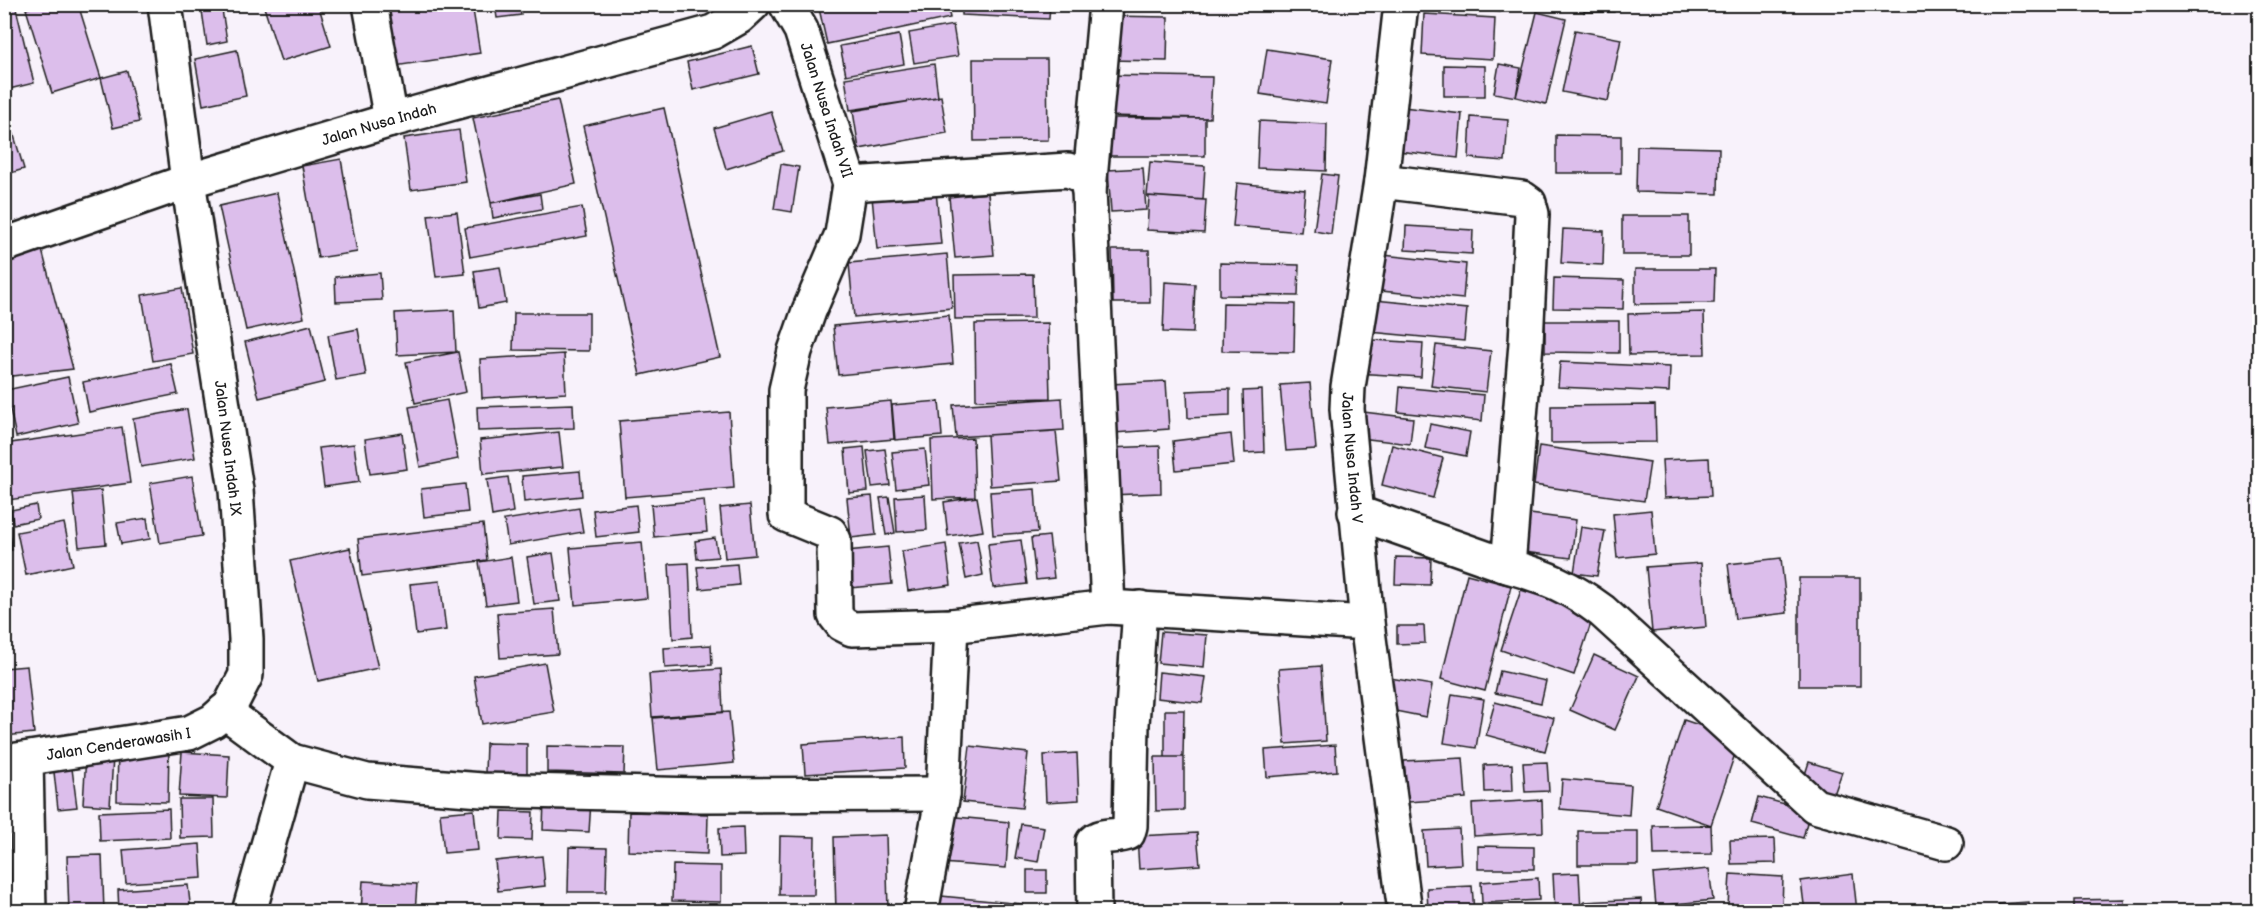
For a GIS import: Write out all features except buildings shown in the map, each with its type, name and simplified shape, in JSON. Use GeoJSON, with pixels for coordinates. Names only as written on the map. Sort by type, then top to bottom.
{"type":"FeatureCollection","features":[{"type":"Feature","properties":{"kind":"street","name":"Jalan Nusa Indah IX"},"geometry":{"type":"LineString","coordinates":[[165,4],[188,181],[236,490],[246,675],[230,705],[224,711]]}},
{"type":"Feature","properties":{"kind":"street"},"geometry":{"type":"LineString","coordinates":[[370,4],[391,120]]}},
{"type":"Feature","properties":{"kind":"street","name":"Jalan Nusa Indah"},"geometry":{"type":"LineString","coordinates":[[4,245],[188,181],[391,120],[712,32],[739,17],[753,4]]}},
{"type":"Feature","properties":{"kind":"street","name":"Jalan Nusa Indah VII"},"geometry":{"type":"LineString","coordinates":[[786,4],[801,30],[850,184],[842,234],[809,311],[795,351],[786,390],[786,515],[830,533],[834,540],[836,615],[842,624],[852,629],[951,626]]}},
{"type":"Feature","properties":{"kind":"street"},"geometry":{"type":"LineString","coordinates":[[1106,4],[1089,190],[1108,606]]}},
{"type":"Feature","properties":{"kind":"street","name":"Jalan Nusa Indah V"},"geometry":{"type":"LineString","coordinates":[[1401,4],[1381,181],[1348,387],[1355,512],[1366,623],[1405,912]]}},
{"type":"Feature","properties":{"kind":"street"},"geometry":{"type":"LineString","coordinates":[[850,184],[1068,170],[1085,177],[1089,190]]}},
{"type":"Feature","properties":{"kind":"street"},"geometry":{"type":"LineString","coordinates":[[1381,181],[1522,198],[1529,203],[1532,214],[1526,343],[1508,566]]}},
{"type":"Feature","properties":{"kind":"street"},"geometry":{"type":"LineString","coordinates":[[1355,512],[1508,566],[1545,576],[1580,595],[1602,611],[1815,806],[1946,843]]}},
{"type":"Feature","properties":{"kind":"street"},"geometry":{"type":"LineString","coordinates":[[921,912],[944,794],[951,626],[1108,606],[1366,623]]}},
{"type":"Feature","properties":{"kind":"street"},"geometry":{"type":"LineString","coordinates":[[1094,912],[1093,842],[1097,837],[1128,833],[1130,826],[1132,724],[1140,608]]}},
{"type":"Feature","properties":{"kind":"street"},"geometry":{"type":"LineString","coordinates":[[224,711],[292,761],[367,781],[482,790],[701,795],[944,794]]}},
{"type":"Feature","properties":{"kind":"street","name":"Jalan Cenderawasih I"},"geometry":{"type":"LineString","coordinates":[[15,760],[189,733],[213,722],[224,711]]}},
{"type":"Feature","properties":{"kind":"street"},"geometry":{"type":"LineString","coordinates":[[15,760],[29,912]]}},
{"type":"Feature","properties":{"kind":"street"},"geometry":{"type":"LineString","coordinates":[[249,912],[292,761]]}}]}
